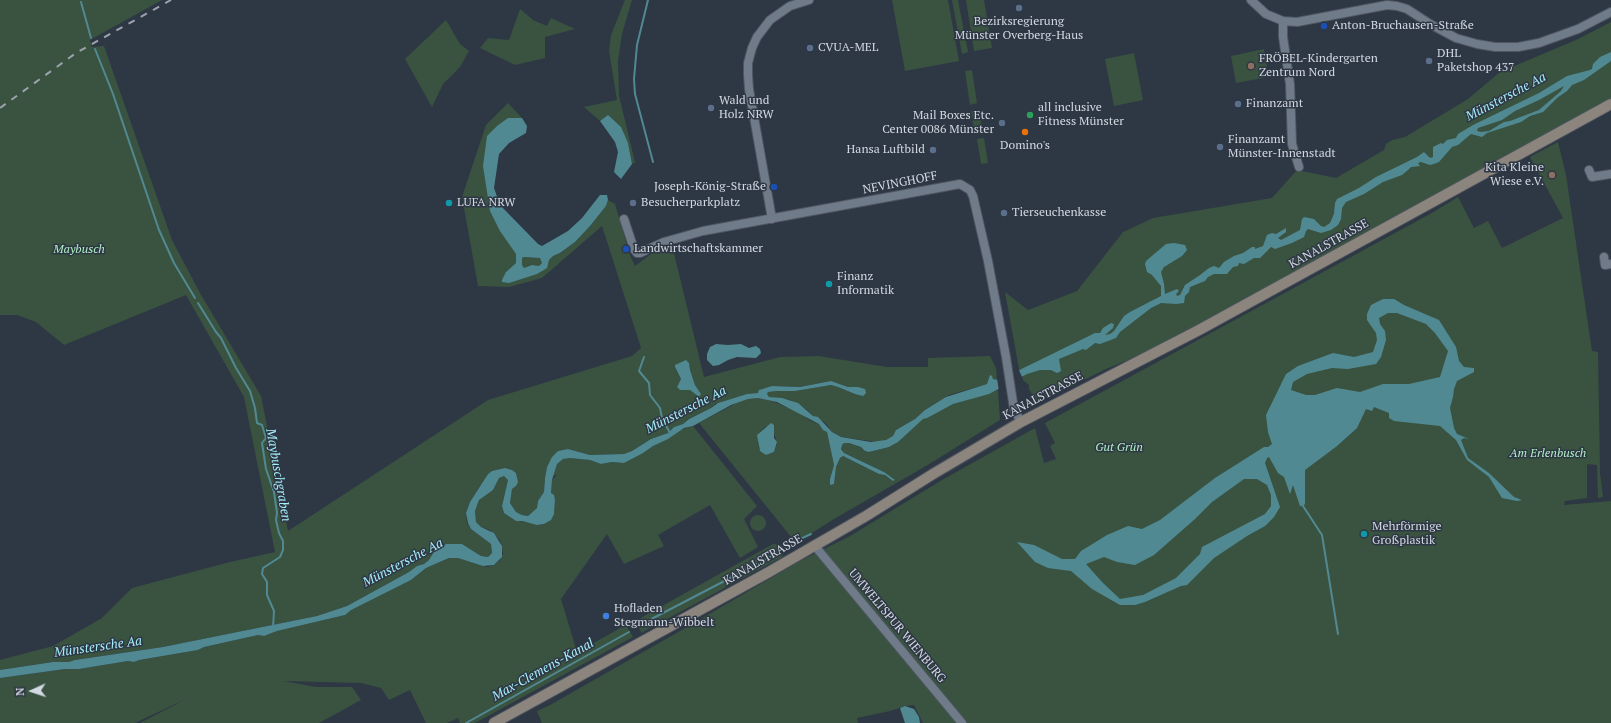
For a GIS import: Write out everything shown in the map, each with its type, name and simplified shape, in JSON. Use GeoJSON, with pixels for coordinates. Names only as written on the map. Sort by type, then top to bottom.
{"type":"FeatureCollection","features":[{"type":"Feature","properties":{"kind":"main road","name":"KANALSTRASSE"},"geometry":{"type":"LineString","coordinates":[[494,723],[769,572],[866,516],[1021,422],[1204,327],[1611,104]]}},
{"type":"Feature","properties":{"kind":"street"},"geometry":{"type":"LineString","coordinates":[[772,219],[749,89],[748,64],[752,48],[757,37],[770,20],[790,6],[809,0]]}},
{"type":"Feature","properties":{"kind":"street"},"geometry":{"type":"LineString","coordinates":[[1252,0],[1266,14],[1283,21],[1297,22],[1387,5],[1403,4],[1430,24],[1456,38],[1477,44],[1510,47],[1539,43],[1578,29],[1611,12]]}},
{"type":"Feature","properties":{"kind":"street"},"geometry":{"type":"LineString","coordinates":[[1283,21],[1283,37],[1290,84],[1292,144],[1299,167]]}},
{"type":"Feature","properties":{"kind":"street"},"geometry":{"type":"LineString","coordinates":[[1592,177],[1611,174]]}},
{"type":"Feature","properties":{"kind":"street","name":"NEVINGHOFF"},"geometry":{"type":"LineString","coordinates":[[624,219],[634,249],[637,253],[640,253],[675,238],[952,185],[960,184],[965,186],[970,190],[973,196],[988,262],[1007,363],[1011,396],[1014,410],[1021,422]]}},
{"type":"Feature","properties":{"kind":"street","name":"UMWELTSPUR WIENBURG"},"geometry":{"type":"LineString","coordinates":[[814,545],[962,723]]}},
{"type":"Feature","properties":{"kind":"green space","name":"Maybusch"},"geometry":{"type":"Polygon","coordinates":[[[0,0],[162,0],[90,40],[92,47],[104,46],[172,240],[200,293],[261,396],[288,531],[488,400],[632,356],[641,348],[602,226],[542,278],[509,287],[478,286],[462,197],[486,125],[508,103],[522,118],[508,119],[483,166],[510,245],[516,254],[516,263],[506,272],[537,274],[553,256],[561,253],[575,242],[606,206],[608,200],[615,204],[629,253],[635,266],[655,251],[672,245],[704,377],[780,357],[819,356],[887,367],[928,367],[928,358],[990,356],[996,368],[997,380],[992,378],[987,384],[949,395],[925,410],[915,419],[896,430],[893,437],[877,442],[841,437],[832,432],[826,424],[813,416],[806,409],[790,400],[769,397],[767,394],[768,392],[795,391],[831,385],[855,394],[858,387],[848,387],[831,381],[800,387],[775,386],[761,389],[758,393],[747,394],[715,404],[711,408],[688,419],[683,424],[674,427],[668,433],[651,439],[632,451],[624,454],[590,455],[568,449],[558,451],[547,467],[544,492],[538,501],[537,508],[528,516],[516,512],[510,503],[512,489],[515,487],[516,473],[505,468],[492,471],[488,474],[470,502],[466,513],[467,523],[471,529],[491,544],[492,553],[488,557],[481,556],[462,544],[446,544],[435,550],[429,560],[424,564],[417,566],[409,572],[347,606],[317,616],[163,647],[70,662],[53,662],[0,670],[0,660],[53,646],[102,618],[132,588],[230,562],[275,552],[244,397],[186,295],[64,345],[36,322],[17,315],[0,315],[0,0]],[[682,362],[675,366],[681,379],[677,387],[680,390],[690,390],[699,397],[701,394],[695,385],[689,363],[682,362]]]}},
{"type":"Feature","properties":{"kind":"green space"},"geometry":{"type":"Polygon","coordinates":[[[625,0],[632,0],[622,34],[618,61],[619,96],[635,162],[632,164],[628,143],[608,115],[600,121],[584,107],[617,100],[609,51],[611,35],[625,0]]]}},
{"type":"Feature","properties":{"kind":"green space"},"geometry":{"type":"Polygon","coordinates":[[[892,0],[948,0],[959,61],[905,71],[892,0]]]}},
{"type":"Feature","properties":{"kind":"green space"},"geometry":{"type":"Polygon","coordinates":[[[952,0],[958,0],[968,52],[962,54],[952,0]]]}},
{"type":"Feature","properties":{"kind":"green space"},"geometry":{"type":"Polygon","coordinates":[[[966,0],[984,0],[992,48],[974,51],[966,0]]]}},
{"type":"Feature","properties":{"kind":"green space"},"geometry":{"type":"Polygon","coordinates":[[[520,9],[533,20],[547,26],[551,18],[575,29],[545,37],[545,58],[515,65],[480,48],[488,38],[509,40],[520,9]]]}},
{"type":"Feature","properties":{"kind":"green space"},"geometry":{"type":"Polygon","coordinates":[[[446,20],[460,44],[469,51],[460,67],[443,84],[432,107],[405,59],[446,20]]]}},
{"type":"Feature","properties":{"kind":"green space"},"geometry":{"type":"Polygon","coordinates":[[[1611,22],[1611,98],[1217,316],[1138,356],[1106,369],[1037,403],[1029,389],[1029,385],[1023,380],[1020,374],[1005,292],[1028,310],[1077,291],[1123,232],[1153,218],[1272,198],[1297,170],[1336,178],[1384,150],[1386,144],[1392,140],[1405,137],[1468,99],[1500,72],[1576,40],[1611,22]]]}},
{"type":"Feature","properties":{"kind":"green space","name":"FRÖBEL-Kindergarten Zentrum Nord"},"geometry":{"type":"Polygon","coordinates":[[[1264,49],[1267,67],[1261,68],[1263,78],[1236,83],[1231,56],[1264,49]]]}},
{"type":"Feature","properties":{"kind":"green space"},"geometry":{"type":"Polygon","coordinates":[[[1134,53],[1143,100],[1114,106],[1105,59],[1134,53]]]}},
{"type":"Feature","properties":{"kind":"green space"},"geometry":{"type":"Polygon","coordinates":[[[972,70],[977,103],[970,105],[965,71],[972,70]]]}},
{"type":"Feature","properties":{"kind":"green space"},"geometry":{"type":"Polygon","coordinates":[[[979,110],[983,133],[975,134],[971,111],[979,110]]]}},
{"type":"Feature","properties":{"kind":"green space"},"geometry":{"type":"Polygon","coordinates":[[[984,138],[988,163],[981,164],[977,139],[984,138]]]}},
{"type":"Feature","properties":{"kind":"green space"},"geometry":{"type":"Polygon","coordinates":[[[1558,142],[1566,175],[1592,351],[1598,352],[1600,473],[1603,497],[1598,498],[1597,465],[1587,464],[1587,498],[1565,501],[1564,505],[1611,501],[1611,723],[923,723],[914,705],[857,718],[858,723],[542,723],[537,711],[687,627],[800,561],[850,536],[942,480],[1035,428],[1044,463],[1056,459],[1050,446],[1055,443],[1045,423],[1430,214],[1458,197],[1474,228],[1488,221],[1502,248],[1563,218],[1530,157],[1558,142]]]}},
{"type":"Feature","properties":{"kind":"green space"},"geometry":{"type":"Polygon","coordinates":[[[522,258],[540,258],[542,263],[539,266],[532,265],[524,268],[522,265],[522,258]]]}},
{"type":"Feature","properties":{"kind":"green space"},"geometry":{"type":"Polygon","coordinates":[[[998,390],[1000,420],[796,543],[699,423],[740,401],[758,398],[772,401],[796,411],[811,421],[819,424],[827,432],[834,465],[830,479],[834,484],[836,467],[840,458],[843,456],[879,474],[885,475],[893,481],[884,472],[844,453],[841,448],[842,445],[844,443],[849,443],[861,447],[865,451],[869,452],[889,447],[898,442],[923,418],[953,404],[998,390]],[[773,425],[765,427],[758,434],[759,449],[766,455],[774,452],[777,444],[773,425]]]}},
{"type":"Feature","properties":{"kind":"green space"},"geometry":{"type":"Polygon","coordinates":[[[693,426],[757,506],[744,519],[758,547],[740,558],[710,505],[658,535],[664,546],[624,564],[607,534],[561,599],[577,652],[626,625],[633,637],[475,723],[460,723],[458,718],[447,723],[426,723],[410,690],[389,700],[381,688],[361,683],[284,681],[316,687],[352,687],[361,700],[319,723],[140,723],[186,699],[135,723],[0,723],[0,678],[65,669],[79,669],[128,661],[134,662],[198,650],[204,647],[258,635],[264,636],[277,631],[345,615],[350,610],[411,580],[426,568],[449,558],[458,558],[487,567],[494,565],[500,560],[503,554],[501,543],[490,530],[481,527],[476,522],[475,511],[479,500],[493,490],[499,478],[504,476],[508,480],[502,506],[504,513],[514,520],[542,525],[549,521],[554,514],[555,500],[551,493],[552,480],[557,475],[553,476],[557,464],[563,459],[570,458],[590,460],[601,464],[612,462],[624,463],[680,430],[693,426]]]}},
{"type":"Feature","properties":{"kind":"green space"},"geometry":{"type":"Polygon","coordinates":[[[758,515],[764,517],[766,523],[764,529],[758,531],[752,529],[750,523],[752,517],[758,515]]]}},
{"type":"Feature","properties":{"kind":"green space"},"geometry":{"type":"Polygon","coordinates":[[[773,544],[782,545],[784,549],[782,557],[641,633],[637,620],[773,544]]]}},
{"type":"Feature","properties":{"kind":"water"},"geometry":{"type":"Polygon","coordinates":[[[1611,52],[1611,61],[1584,80],[1572,85],[1543,112],[1530,116],[1521,122],[1487,133],[1482,137],[1471,134],[1458,145],[1452,147],[1439,162],[1430,165],[1421,162],[1418,163],[1420,166],[1411,167],[1402,175],[1383,182],[1364,194],[1346,202],[1342,208],[1341,219],[1338,225],[1331,230],[1321,233],[1308,229],[1304,237],[1292,243],[1275,249],[1271,247],[1260,258],[1254,258],[1244,264],[1239,263],[1238,266],[1233,267],[1227,274],[1214,274],[1208,277],[1205,281],[1190,287],[1189,292],[1185,296],[1184,303],[1161,303],[1151,308],[1120,332],[1116,338],[1100,344],[1095,343],[1086,350],[1083,349],[1059,359],[1061,371],[1057,373],[1051,370],[1040,370],[1027,374],[989,394],[953,404],[923,419],[898,442],[889,447],[869,452],[865,451],[861,447],[849,443],[844,443],[842,445],[841,449],[844,453],[884,472],[895,480],[893,481],[885,475],[879,474],[843,456],[840,458],[836,467],[834,484],[830,485],[834,465],[827,432],[823,430],[819,424],[777,402],[758,398],[748,399],[731,405],[693,426],[684,428],[668,439],[624,463],[612,462],[601,464],[590,460],[570,458],[563,459],[557,464],[552,480],[551,493],[554,495],[555,500],[554,514],[551,520],[544,524],[537,525],[516,521],[504,513],[502,506],[508,480],[504,476],[499,478],[493,490],[479,500],[475,511],[476,522],[481,527],[494,533],[502,546],[502,557],[494,565],[483,566],[458,558],[449,558],[426,568],[411,580],[351,610],[345,615],[277,631],[264,636],[258,635],[204,647],[198,650],[134,662],[128,661],[79,669],[65,669],[0,678],[0,670],[53,662],[69,662],[163,647],[317,616],[347,606],[409,572],[417,566],[424,564],[429,560],[435,550],[446,544],[462,544],[481,556],[488,557],[492,553],[491,544],[471,529],[466,513],[470,502],[488,474],[492,471],[505,468],[516,473],[518,482],[512,489],[510,503],[516,512],[528,516],[537,508],[538,501],[544,492],[547,467],[552,457],[558,451],[568,449],[590,455],[624,454],[632,451],[651,439],[668,433],[674,427],[683,424],[689,419],[718,403],[747,394],[758,393],[759,390],[772,386],[800,387],[831,381],[848,387],[865,389],[866,393],[863,396],[831,385],[795,391],[768,392],[767,394],[769,397],[782,398],[798,403],[813,416],[818,417],[832,432],[841,437],[871,442],[886,440],[893,436],[896,430],[915,419],[925,410],[946,397],[987,384],[990,375],[993,379],[999,380],[1095,333],[1100,333],[1103,328],[1111,323],[1114,324],[1113,328],[1105,335],[1110,334],[1114,331],[1124,316],[1161,296],[1161,286],[1152,275],[1147,272],[1145,264],[1146,261],[1166,244],[1174,243],[1185,245],[1187,250],[1182,256],[1164,267],[1161,272],[1165,294],[1177,289],[1179,291],[1176,294],[1177,296],[1180,295],[1185,285],[1209,268],[1214,266],[1219,268],[1224,262],[1252,247],[1255,247],[1255,249],[1263,246],[1267,235],[1272,233],[1276,234],[1286,228],[1286,232],[1278,238],[1281,240],[1300,230],[1302,219],[1304,217],[1314,219],[1324,227],[1330,223],[1334,214],[1337,199],[1424,152],[1429,157],[1433,157],[1433,147],[1441,143],[1443,144],[1447,140],[1456,138],[1458,134],[1473,125],[1539,93],[1567,76],[1592,69],[1593,64],[1600,57],[1611,52]],[[1564,86],[1515,111],[1502,120],[1478,128],[1477,131],[1489,131],[1504,122],[1539,110],[1561,91],[1564,86]]]}},
{"type":"Feature","properties":{"kind":"water"},"geometry":{"type":"Polygon","coordinates":[[[608,115],[621,127],[628,143],[632,164],[621,179],[614,172],[618,152],[615,142],[600,121],[608,115]]]}},
{"type":"Feature","properties":{"kind":"water"},"geometry":{"type":"Polygon","coordinates":[[[508,118],[522,118],[527,126],[526,133],[509,143],[499,154],[494,188],[500,205],[538,244],[542,246],[568,231],[582,218],[600,195],[607,195],[608,200],[606,206],[590,226],[575,242],[560,253],[553,256],[549,260],[547,268],[537,274],[509,283],[502,282],[502,280],[506,272],[516,263],[516,254],[500,231],[490,211],[483,166],[487,136],[508,118]],[[524,257],[522,258],[522,265],[524,268],[532,265],[539,266],[542,263],[540,258],[524,257]]]}},
{"type":"Feature","properties":{"kind":"water"},"geometry":{"type":"Polygon","coordinates":[[[1383,299],[1394,299],[1404,305],[1439,320],[1456,347],[1459,361],[1464,367],[1474,368],[1474,372],[1457,381],[1454,389],[1450,408],[1454,428],[1457,434],[1469,439],[1464,438],[1461,440],[1468,458],[1489,473],[1514,497],[1522,500],[1517,501],[1502,498],[1489,477],[1467,460],[1456,440],[1440,426],[1394,421],[1389,418],[1389,413],[1374,407],[1372,411],[1366,409],[1357,428],[1337,446],[1305,470],[1305,504],[1303,506],[1300,506],[1293,485],[1290,494],[1284,477],[1278,473],[1269,457],[1267,458],[1265,463],[1280,507],[1274,517],[1265,526],[1214,558],[1187,585],[1181,586],[1145,602],[1135,605],[1120,605],[1092,589],[1071,571],[1048,568],[1035,562],[1017,542],[1034,545],[1062,559],[1075,559],[1081,551],[1107,535],[1128,526],[1142,529],[1160,520],[1215,478],[1264,447],[1268,447],[1272,444],[1268,432],[1266,415],[1286,374],[1298,366],[1333,353],[1354,357],[1373,352],[1377,340],[1376,333],[1367,320],[1367,314],[1371,305],[1383,299]],[[1388,313],[1379,318],[1380,324],[1385,331],[1386,340],[1381,357],[1376,364],[1348,369],[1332,368],[1307,374],[1293,382],[1291,390],[1306,395],[1315,395],[1337,388],[1360,392],[1383,384],[1409,384],[1440,377],[1448,351],[1435,333],[1426,324],[1397,313],[1388,313]],[[1244,479],[1212,502],[1154,555],[1135,565],[1117,562],[1104,557],[1086,564],[1120,599],[1143,595],[1176,578],[1200,554],[1202,547],[1265,514],[1271,506],[1271,495],[1267,485],[1257,479],[1244,479]]]}},
{"type":"Feature","properties":{"kind":"water"},"geometry":{"type":"Polygon","coordinates":[[[716,344],[741,344],[749,348],[756,346],[760,349],[761,353],[756,358],[737,357],[713,366],[707,360],[707,354],[710,347],[716,344]]]}},
{"type":"Feature","properties":{"kind":"water"},"geometry":{"type":"Polygon","coordinates":[[[686,360],[689,363],[695,385],[701,394],[699,397],[690,390],[680,390],[677,387],[681,379],[675,365],[686,360]]]}},
{"type":"Feature","properties":{"kind":"water"},"geometry":{"type":"Polygon","coordinates":[[[771,423],[774,425],[774,438],[777,442],[774,452],[766,455],[760,451],[757,435],[771,423]]]}},
{"type":"Feature","properties":{"kind":"water"},"geometry":{"type":"Polygon","coordinates":[[[905,706],[914,709],[919,717],[920,723],[905,723],[900,708],[905,706]]]}},
{"type":"Feature","properties":{"kind":"pier"},"geometry":{"type":"Polygon","coordinates":[[[1018,368],[1023,379],[999,392],[997,378],[1018,368]]]}},
{"type":"Feature","properties":{"kind":"waterway"},"geometry":{"type":"LineString","coordinates":[[648,0],[637,45],[634,79],[635,94],[653,162]]}},
{"type":"Feature","properties":{"kind":"waterway","name":"Maybuschgraben"},"geometry":{"type":"LineString","coordinates":[[81,2],[91,38]]}},
{"type":"Feature","properties":{"kind":"waterway"},"geometry":{"type":"LineString","coordinates":[[95,49],[113,94],[159,230],[174,263],[195,298]]}},
{"type":"Feature","properties":{"kind":"waterway","name":"Maybuschgraben"},"geometry":{"type":"LineString","coordinates":[[198,303],[221,338],[236,368],[250,391],[255,408],[257,423],[262,425],[266,438],[262,443],[266,469],[274,492],[277,513],[276,520],[279,533],[283,541],[283,550],[280,557],[263,568],[262,574],[267,582],[267,595],[274,611],[273,628]]}},
{"type":"Feature","properties":{"kind":"waterway","name":"Münstersche Aa"},"geometry":{"type":"LineString","coordinates":[[644,357],[639,371],[649,383],[650,395],[660,408],[662,418],[670,433]]}},
{"type":"Feature","properties":{"kind":"waterway"},"geometry":{"type":"LineString","coordinates":[[1303,506],[1322,535],[1338,634]]}},
{"type":"Feature","properties":{"kind":"waterway","name":"Max-Clemens-Kanal"},"geometry":{"type":"LineString","coordinates":[[796,541],[811,534]]}},
{"type":"Feature","properties":{"kind":"waterway","name":"Max-Clemens-Kanal"},"geometry":{"type":"LineString","coordinates":[[638,626],[782,551]]}},
{"type":"Feature","properties":{"kind":"waterway","name":"Max-Clemens-Kanal"},"geometry":{"type":"LineString","coordinates":[[466,723],[629,632]]}},
{"type":"Feature","properties":{"kind":"railway"},"geometry":{"type":"LineString","coordinates":[[0,108],[76,53],[171,0]]}},
{"type":"Feature","properties":{"kind":"place","name":"Bezirksregierung Münster Overberg-Haus"},"geometry":{"type":"Point","coordinates":[1019,8]}},
{"type":"Feature","properties":{"kind":"place","name":"Anton-Bruchausen-Straße"},"geometry":{"type":"Point","coordinates":[1324,26]}},
{"type":"Feature","properties":{"kind":"place","name":"CVUA-MEL"},"geometry":{"type":"Point","coordinates":[810,48]}},
{"type":"Feature","properties":{"kind":"place","name":"DHL Paketshop 437"},"geometry":{"type":"Point","coordinates":[1429,61]}},
{"type":"Feature","properties":{"kind":"place","name":"FRÖBEL-Kindergarten Zentrum Nord"},"geometry":{"type":"Point","coordinates":[1251,66]}},
{"type":"Feature","properties":{"kind":"place","name":"Finanzamt"},"geometry":{"type":"Point","coordinates":[1238,104]}},
{"type":"Feature","properties":{"kind":"place","name":"Wald und Holz NRW"},"geometry":{"type":"Point","coordinates":[711,108]}},
{"type":"Feature","properties":{"kind":"place","name":"all inclusive Fitness Münster"},"geometry":{"type":"Point","coordinates":[1030,115]}},
{"type":"Feature","properties":{"kind":"place","name":"Mail Boxes Etc. Center 0086 Münster"},"geometry":{"type":"Point","coordinates":[1002,123]}},
{"type":"Feature","properties":{"kind":"place","name":"Domino's"},"geometry":{"type":"Point","coordinates":[1025,132]}},
{"type":"Feature","properties":{"kind":"place","name":"Finanzamt Münster-Innenstadt"},"geometry":{"type":"Point","coordinates":[1220,147]}},
{"type":"Feature","properties":{"kind":"place","name":"Hansa Luftbild"},"geometry":{"type":"Point","coordinates":[933,150]}},
{"type":"Feature","properties":{"kind":"place","name":"Kita Kleine Wiese e.V."},"geometry":{"type":"Point","coordinates":[1552,175]}},
{"type":"Feature","properties":{"kind":"place","name":"Joseph-König-Straße"},"geometry":{"type":"Point","coordinates":[774,187]}},
{"type":"Feature","properties":{"kind":"place","name":"LUFA NRW"},"geometry":{"type":"Point","coordinates":[449,203]}},
{"type":"Feature","properties":{"kind":"place","name":"Besucherparkplatz"},"geometry":{"type":"Point","coordinates":[633,203]}},
{"type":"Feature","properties":{"kind":"place","name":"Tierseuchenkasse"},"geometry":{"type":"Point","coordinates":[1004,213]}},
{"type":"Feature","properties":{"kind":"place","name":"Landwirtschaftskammer"},"geometry":{"type":"Point","coordinates":[626,249]}},
{"type":"Feature","properties":{"kind":"place","name":"Finanz Informatik"},"geometry":{"type":"Point","coordinates":[829,284]}},
{"type":"Feature","properties":{"kind":"place","name":"Mehrförmige Großplastik"},"geometry":{"type":"Point","coordinates":[1364,534]}},
{"type":"Feature","properties":{"kind":"place","name":"Hofladen Stegmann-Wibbelt"},"geometry":{"type":"Point","coordinates":[606,616]}},
{"type":"Feature","properties":{"kind":"park label","name":"Gut Grün"},"geometry":{"type":"Point","coordinates":[1119,448]}},
{"type":"Feature","properties":{"kind":"park label","name":"Am Erlenbusch"},"geometry":{"type":"Point","coordinates":[1548,454]}}]}
